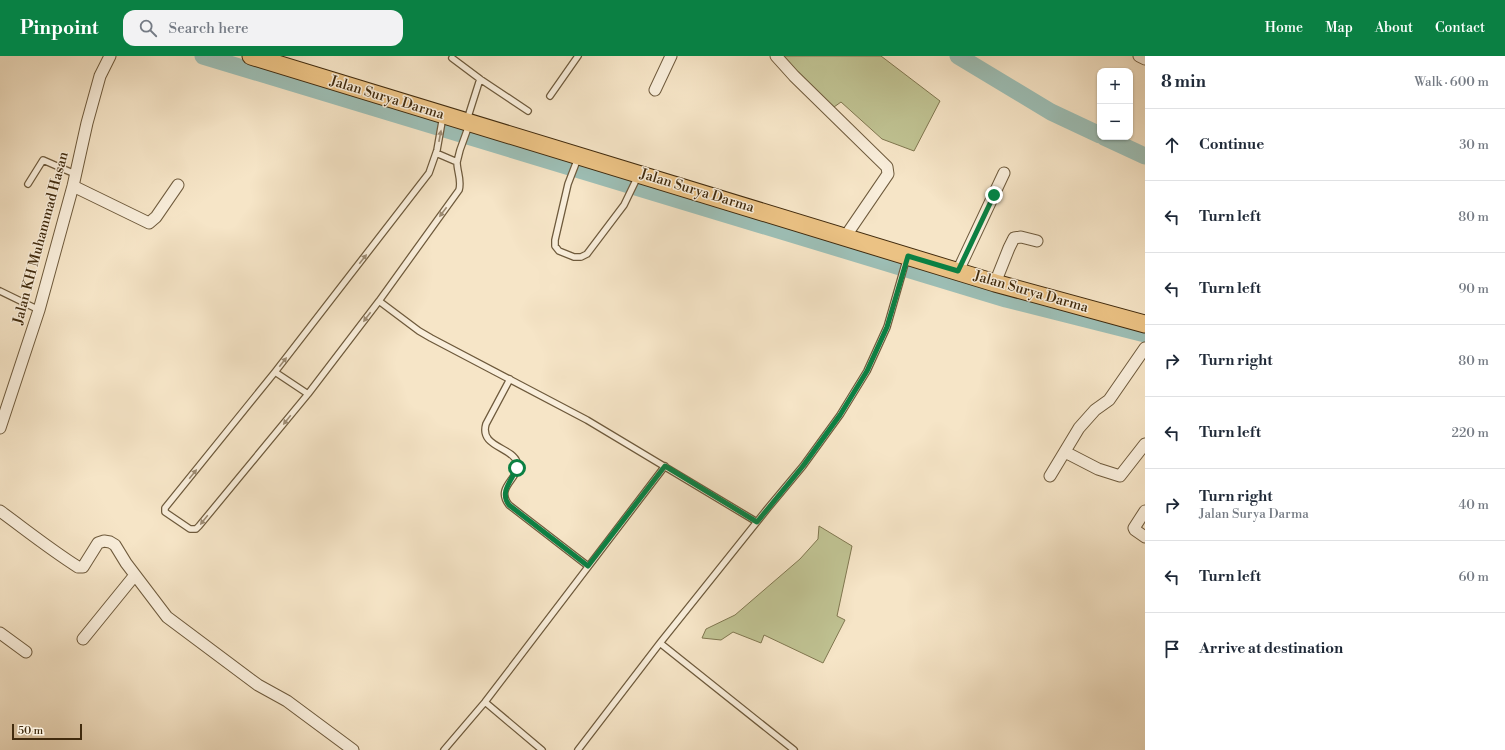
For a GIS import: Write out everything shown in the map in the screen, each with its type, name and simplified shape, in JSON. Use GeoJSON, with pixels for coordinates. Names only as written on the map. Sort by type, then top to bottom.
{"type":"FeatureCollection","features":[{"type":"Feature","properties":{"kind":"main road","name":"Jalan Surya Darma"},"geometry":{"type":"LineString","coordinates":[[251,56],[286,61],[443,119],[845,237],[907,258],[1145,324]]}},
{"type":"Feature","properties":{"kind":"street","name":"Jalan KH Muhammad Hasan"},"geometry":{"type":"LineString","coordinates":[[0,428],[39,310],[73,186],[86,123],[100,76],[110,56]]}},
{"type":"Feature","properties":{"kind":"street"},"geometry":{"type":"LineString","coordinates":[[655,90],[671,56]]}},
{"type":"Feature","properties":{"kind":"street"},"geometry":{"type":"LineString","coordinates":[[776,56],[794,76],[887,167],[888,174],[845,237]]}},
{"type":"Feature","properties":{"kind":"street"},"geometry":{"type":"LineString","coordinates":[[1139,56],[1145,59]]}},
{"type":"Feature","properties":{"kind":"street"},"geometry":{"type":"LineString","coordinates":[[958,271],[1004,173]]}},
{"type":"Feature","properties":{"kind":"street"},"geometry":{"type":"LineString","coordinates":[[73,186],[148,223],[156,217],[178,185]]}},
{"type":"Feature","properties":{"kind":"street"},"geometry":{"type":"LineString","coordinates":[[995,282],[1014,238],[1021,237],[1037,241]]}},
{"type":"Feature","properties":{"kind":"street"},"geometry":{"type":"LineString","coordinates":[[1050,476],[1079,428],[1095,410],[1109,400],[1145,348]]}},
{"type":"Feature","properties":{"kind":"street"},"geometry":{"type":"LineString","coordinates":[[1065,452],[1098,469],[1120,476],[1145,444]]}},
{"type":"Feature","properties":{"kind":"street"},"geometry":{"type":"LineString","coordinates":[[0,511],[56,553],[80,568],[83,567],[98,543],[104,541],[115,545],[135,575],[167,617],[258,685],[287,701],[353,750]]}},
{"type":"Feature","properties":{"kind":"street"},"geometry":{"type":"LineString","coordinates":[[1145,511],[1134,528],[1145,537]]}},
{"type":"Feature","properties":{"kind":"street"},"geometry":{"type":"LineString","coordinates":[[83,639],[135,575]]}},
{"type":"Feature","properties":{"kind":"street"},"geometry":{"type":"LineString","coordinates":[[0,633],[26,652]]}},
{"type":"Feature","properties":{"kind":"lane"},"geometry":{"type":"LineString","coordinates":[[550,96],[578,56]]}},
{"type":"Feature","properties":{"kind":"lane"},"geometry":{"type":"LineString","coordinates":[[452,58],[480,79],[528,111]]}},
{"type":"Feature","properties":{"kind":"lane"},"geometry":{"type":"LineString","coordinates":[[443,119],[436,152],[428,173],[275,372],[165,508],[165,512],[190,530],[196,530],[200,526],[308,394],[379,301],[459,190],[460,178],[457,162],[480,79]]}},
{"type":"Feature","properties":{"kind":"lane"},"geometry":{"type":"LineString","coordinates":[[436,152],[457,162]]}},
{"type":"Feature","properties":{"kind":"lane"},"geometry":{"type":"LineString","coordinates":[[577,159],[568,184],[555,240],[555,246],[559,251],[574,257],[581,257],[587,254],[624,205],[638,176]]}},
{"type":"Feature","properties":{"kind":"lane"},"geometry":{"type":"LineString","coordinates":[[28,184],[43,160],[75,174]]}},
{"type":"Feature","properties":{"kind":"lane"},"geometry":{"type":"LineString","coordinates":[[578,750],[660,643],[803,466],[840,415],[867,371],[887,327],[907,258]]}},
{"type":"Feature","properties":{"kind":"lane"},"geometry":{"type":"LineString","coordinates":[[0,291],[39,310]]}},
{"type":"Feature","properties":{"kind":"lane"},"geometry":{"type":"LineString","coordinates":[[379,301],[425,334],[587,420],[757,522]]}},
{"type":"Feature","properties":{"kind":"lane"},"geometry":{"type":"LineString","coordinates":[[275,372],[308,394]]}},
{"type":"Feature","properties":{"kind":"lane"},"geometry":{"type":"LineString","coordinates":[[510,379],[484,430],[485,435],[517,462],[515,473],[506,487],[504,495],[506,500],[509,505],[588,566]]}},
{"type":"Feature","properties":{"kind":"lane"},"geometry":{"type":"LineString","coordinates":[[444,750],[485,702],[665,466]]}},
{"type":"Feature","properties":{"kind":"lane"},"geometry":{"type":"LineString","coordinates":[[660,643],[794,750]]}},
{"type":"Feature","properties":{"kind":"lane"},"geometry":{"type":"LineString","coordinates":[[485,702],[542,750]]}},
{"type":"Feature","properties":{"kind":"green space"},"geometry":{"type":"Polygon","coordinates":[[[783,56],[881,56],[940,101],[914,151],[882,139],[841,102],[834,107],[794,70],[783,56]]]}},
{"type":"Feature","properties":{"kind":"green space"},"geometry":{"type":"Polygon","coordinates":[[[819,526],[852,546],[837,616],[845,620],[823,663],[764,635],[761,643],[733,632],[721,640],[702,638],[706,629],[735,615],[800,559],[818,539],[819,526]]]}},
{"type":"Feature","properties":{"kind":"waterway"},"geometry":{"type":"LineString","coordinates":[[203,56],[1006,299],[1145,334]]}},
{"type":"Feature","properties":{"kind":"waterway"},"geometry":{"type":"LineString","coordinates":[[958,56],[1051,112],[1097,134]]}},
{"type":"Feature","properties":{"kind":"waterway"},"geometry":{"type":"LineString","coordinates":[[1110,140],[1145,156]]}},
{"type":"Feature","properties":{"kind":"route"},"geometry":{"type":"LineString","coordinates":[[517,468],[513,478],[506,487],[504,495],[509,505],[588,566],[665,466],[757,522],[803,466],[840,415],[867,371],[887,327],[908,256],[958,271],[994,195]]}}]}
